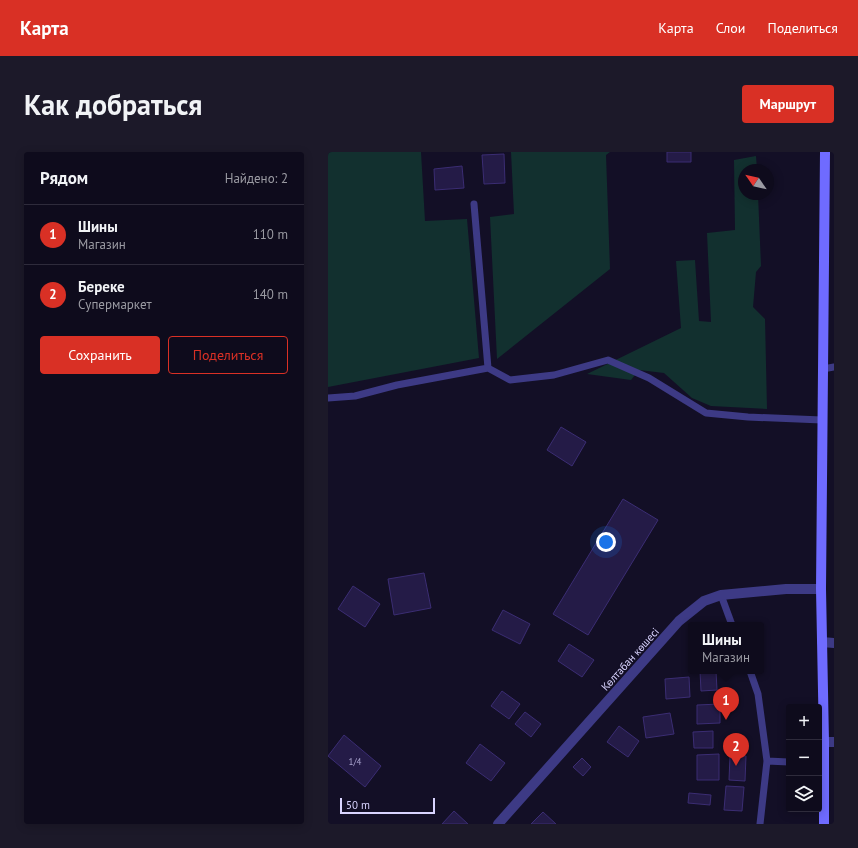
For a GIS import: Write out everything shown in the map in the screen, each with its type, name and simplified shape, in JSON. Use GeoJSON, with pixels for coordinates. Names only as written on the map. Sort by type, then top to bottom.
{"type":"FeatureCollection","features":[{"type":"Feature","properties":{"kind":"main road"},"geometry":{"type":"LineString","coordinates":[[824,824],[822,764],[829,742],[822,642],[821,589],[825,152]]}},
{"type":"Feature","properties":{"kind":"street","name":"Көлтабан көшесі"},"geometry":{"type":"LineString","coordinates":[[498,824],[679,621],[704,601],[721,595],[786,589],[821,589]]}},
{"type":"Feature","properties":{"kind":"street"},"geometry":{"type":"LineString","coordinates":[[822,642],[834,643]]}},
{"type":"Feature","properties":{"kind":"lane"},"geometry":{"type":"LineString","coordinates":[[474,204],[488,368]]}},
{"type":"Feature","properties":{"kind":"lane"},"geometry":{"type":"LineString","coordinates":[[328,398],[355,396],[397,385],[488,368],[510,380],[554,376],[608,360],[649,378],[706,413],[748,417],[822,420]]}},
{"type":"Feature","properties":{"kind":"lane"},"geometry":{"type":"LineString","coordinates":[[823,369],[834,367]]}},
{"type":"Feature","properties":{"kind":"lane"},"geometry":{"type":"LineString","coordinates":[[721,595],[731,622]]}},
{"type":"Feature","properties":{"kind":"lane"},"geometry":{"type":"LineString","coordinates":[[751,674],[758,694],[768,761],[760,824]]}},
{"type":"Feature","properties":{"kind":"lane"},"geometry":{"type":"LineString","coordinates":[[768,761],[786,762]]}},
{"type":"Feature","properties":{"kind":"green space"},"geometry":{"type":"Polygon","coordinates":[[[328,152],[421,152],[425,221],[467,219],[479,358],[328,387],[328,152]]]}},
{"type":"Feature","properties":{"kind":"green space"},"geometry":{"type":"Polygon","coordinates":[[[511,152],[610,152],[606,155],[610,269],[497,359],[490,217],[514,214],[511,152]]]}},
{"type":"Feature","properties":{"kind":"green space"},"geometry":{"type":"Polygon","coordinates":[[[756,156],[757,164],[738,164],[738,200],[758,200],[761,266],[756,272],[753,307],[765,319],[767,409],[711,406],[692,398],[664,373],[639,370],[631,380],[587,374],[681,328],[676,261],[695,260],[699,321],[711,322],[707,233],[735,230],[734,160],[756,156]]]}},
{"type":"Feature","properties":{"kind":"building"},"geometry":{"type":"Polygon","coordinates":[[[667,152],[691,152],[691,162],[667,162],[667,152]]]}},
{"type":"Feature","properties":{"kind":"building"},"geometry":{"type":"Polygon","coordinates":[[[504,154],[505,183],[484,184],[482,155],[504,154]]]}},
{"type":"Feature","properties":{"kind":"building"},"geometry":{"type":"Polygon","coordinates":[[[462,166],[464,188],[435,190],[434,169],[462,166]]]}},
{"type":"Feature","properties":{"kind":"building"},"geometry":{"type":"Polygon","coordinates":[[[561,427],[586,442],[572,466],[547,450],[561,427]]]}},
{"type":"Feature","properties":{"kind":"building"},"geometry":{"type":"Polygon","coordinates":[[[623,499],[658,520],[588,635],[553,614],[623,499]]]}},
{"type":"Feature","properties":{"kind":"building"},"geometry":{"type":"Polygon","coordinates":[[[424,573],[431,608],[394,615],[388,579],[424,573]]]}},
{"type":"Feature","properties":{"kind":"building"},"geometry":{"type":"Polygon","coordinates":[[[353,586],[380,604],[365,627],[338,609],[353,586]]]}},
{"type":"Feature","properties":{"kind":"building"},"geometry":{"type":"Polygon","coordinates":[[[503,610],[530,624],[520,644],[492,630],[503,610]]]}},
{"type":"Feature","properties":{"kind":"building"},"geometry":{"type":"Polygon","coordinates":[[[569,644],[594,660],[582,677],[558,661],[569,644]]]}},
{"type":"Feature","properties":{"kind":"building"},"geometry":{"type":"Polygon","coordinates":[[[700,674],[716,674],[717,690],[701,691],[700,674]]]}},
{"type":"Feature","properties":{"kind":"building"},"geometry":{"type":"Polygon","coordinates":[[[689,677],[690,697],[666,699],[665,679],[689,677]]]}},
{"type":"Feature","properties":{"kind":"building"},"geometry":{"type":"Polygon","coordinates":[[[502,691],[520,704],[509,719],[491,706],[502,691]]]}},
{"type":"Feature","properties":{"kind":"building"},"geometry":{"type":"Polygon","coordinates":[[[720,704],[720,723],[697,724],[697,705],[720,704]]]}},
{"type":"Feature","properties":{"kind":"building"},"geometry":{"type":"Polygon","coordinates":[[[525,712],[541,724],[531,737],[515,724],[525,712]]]}},
{"type":"Feature","properties":{"kind":"building"},"geometry":{"type":"Polygon","coordinates":[[[670,713],[674,734],[646,738],[643,717],[670,713]]]}},
{"type":"Feature","properties":{"kind":"building"},"geometry":{"type":"Polygon","coordinates":[[[619,726],[639,741],[628,757],[607,742],[619,726]]]}},
{"type":"Feature","properties":{"kind":"building"},"geometry":{"type":"Polygon","coordinates":[[[713,731],[713,748],[694,748],[693,732],[713,731]]]}},
{"type":"Feature","properties":{"kind":"building"},"geometry":{"type":"Polygon","coordinates":[[[344,735],[381,766],[365,787],[328,756],[344,735]]]}},
{"type":"Feature","properties":{"kind":"building"},"geometry":{"type":"Polygon","coordinates":[[[480,744],[505,763],[491,781],[466,763],[480,744]]]}},
{"type":"Feature","properties":{"kind":"building"},"geometry":{"type":"Polygon","coordinates":[[[719,754],[719,780],[697,780],[697,755],[719,754]]]}},
{"type":"Feature","properties":{"kind":"building"},"geometry":{"type":"Polygon","coordinates":[[[730,756],[746,756],[745,781],[729,780],[730,756]]]}},
{"type":"Feature","properties":{"kind":"building"},"geometry":{"type":"Polygon","coordinates":[[[582,758],[591,767],[583,776],[573,767],[582,758]]]}},
{"type":"Feature","properties":{"kind":"building"},"geometry":{"type":"Polygon","coordinates":[[[726,786],[744,787],[742,811],[724,810],[726,786]]]}},
{"type":"Feature","properties":{"kind":"building"},"geometry":{"type":"Polygon","coordinates":[[[689,793],[711,795],[710,805],[688,803],[689,793]]]}},
{"type":"Feature","properties":{"kind":"building"},"geometry":{"type":"Polygon","coordinates":[[[454,811],[468,824],[442,824],[454,811]]]}},
{"type":"Feature","properties":{"kind":"building"},"geometry":{"type":"Polygon","coordinates":[[[543,812],[556,824],[531,824],[543,812]]]}},
{"type":"Feature","properties":{"kind":"place","name":"Шины"},"geometry":{"type":"Point","coordinates":[726,720]}},
{"type":"Feature","properties":{"kind":"place","name":"Береке"},"geometry":{"type":"Point","coordinates":[736,766]}}]}
